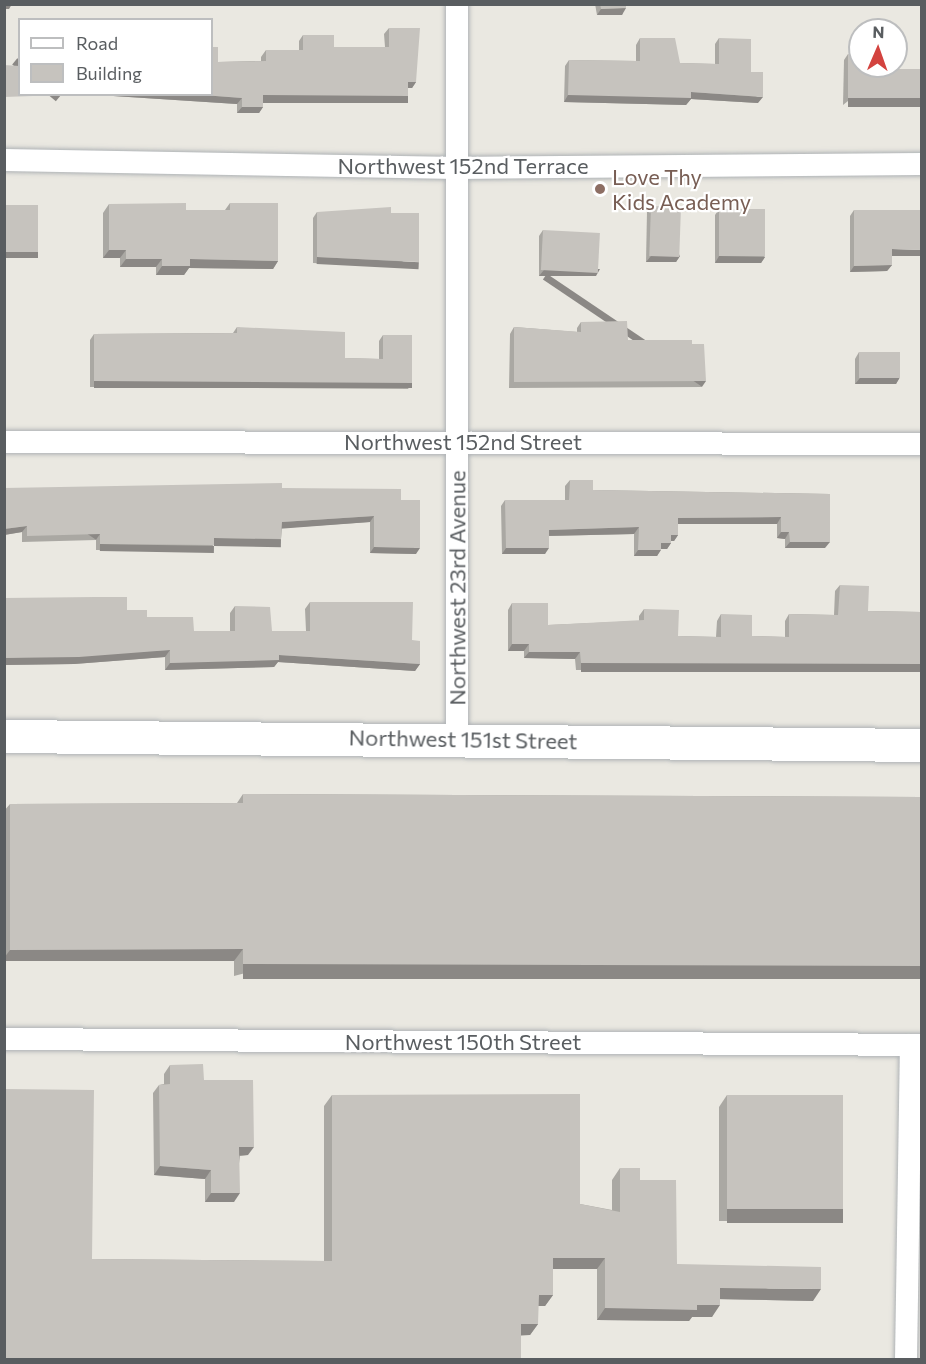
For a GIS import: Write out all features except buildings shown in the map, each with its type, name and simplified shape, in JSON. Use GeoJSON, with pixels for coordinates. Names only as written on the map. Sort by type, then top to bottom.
{"type":"FeatureCollection","features":[{"type":"Feature","properties":{"kind":"street","name":"Northwest 23rd Avenue"},"geometry":{"type":"LineString","coordinates":[[457,4],[457,739]]}},
{"type":"Feature","properties":{"kind":"street","name":"Northwest 152nd Terrace"},"geometry":{"type":"LineString","coordinates":[[4,160],[457,168],[921,164]]}},
{"type":"Feature","properties":{"kind":"street","name":"Northwest 152nd Street"},"geometry":{"type":"LineString","coordinates":[[4,442],[921,444]]}},
{"type":"Feature","properties":{"kind":"street","name":"Northwest 151st Street"},"geometry":{"type":"LineString","coordinates":[[4,736],[921,745]]}},
{"type":"Feature","properties":{"kind":"street","name":"Northwest 150th Street"},"geometry":{"type":"LineString","coordinates":[[4,1039],[916,1045]]}},
{"type":"Feature","properties":{"kind":"street"},"geometry":{"type":"LineString","coordinates":[[906,1359],[916,1045]]}},
{"type":"Feature","properties":{"kind":"place","name":"Love Thy Kids Academy"},"geometry":{"type":"Point","coordinates":[600,189]}}]}
